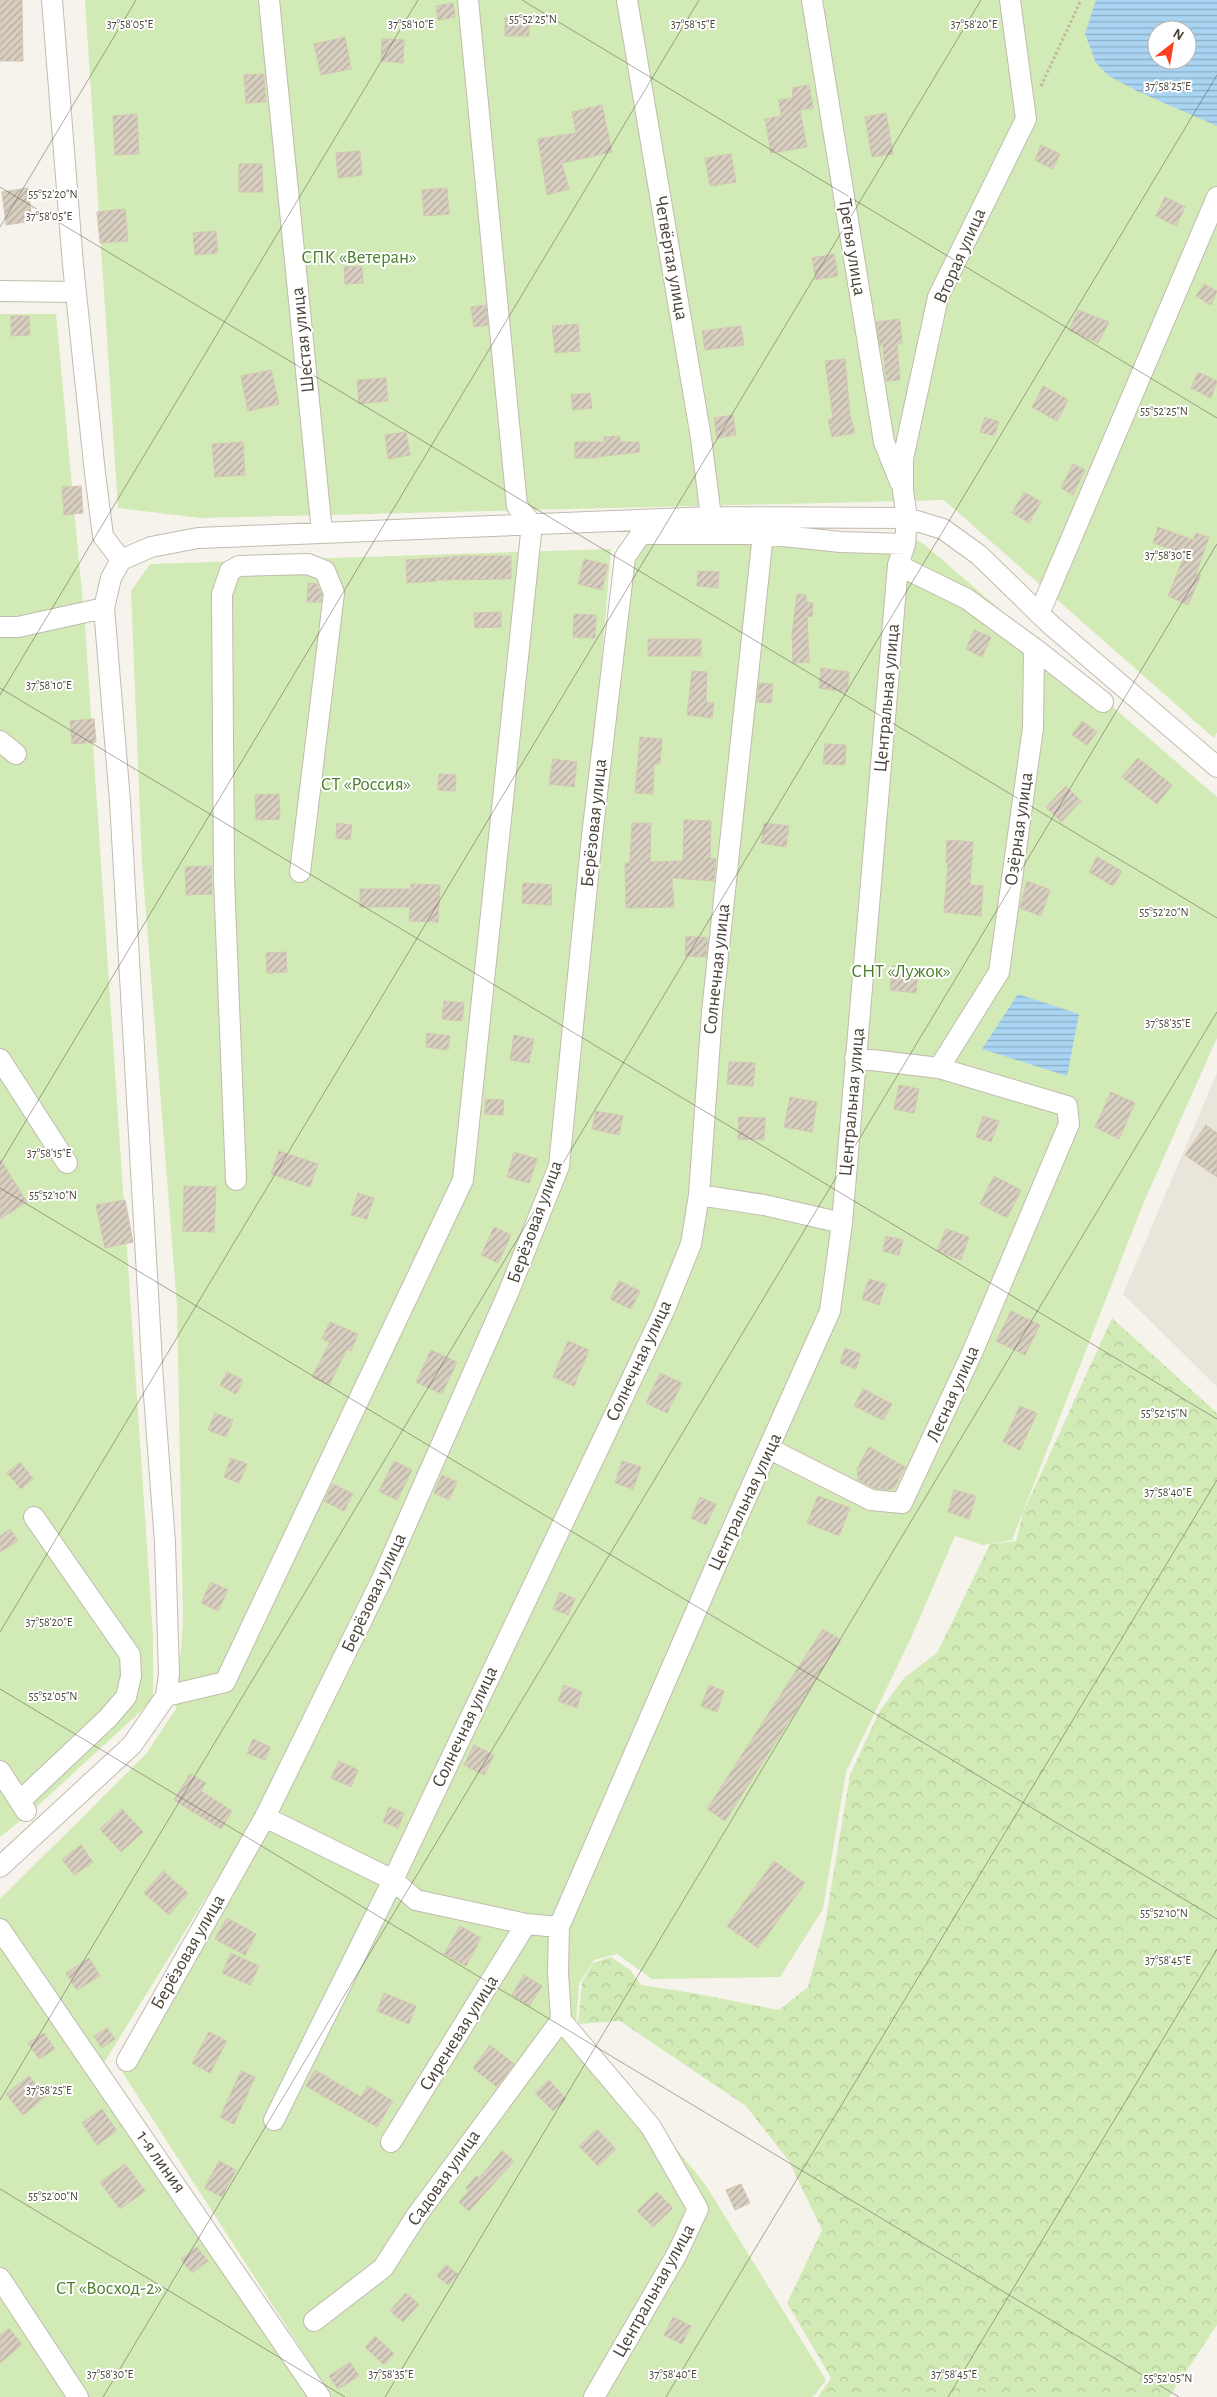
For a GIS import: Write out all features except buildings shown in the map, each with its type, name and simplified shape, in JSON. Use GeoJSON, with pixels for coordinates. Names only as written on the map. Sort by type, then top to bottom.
{"type":"FeatureCollection","features":[{"type":"Feature","properties":{"kind":"street"},"geometry":{"type":"LineString","coordinates":[[52,0],[76,292],[103,536],[121,560]]}},
{"type":"Feature","properties":{"kind":"street","name":"Шестая улица"},"geometry":{"type":"LineString","coordinates":[[269,0],[322,532]]}},
{"type":"Feature","properties":{"kind":"street"},"geometry":{"type":"LineString","coordinates":[[166,1696],[225,1682],[463,1180],[532,524],[517,506],[468,0]]}},
{"type":"Feature","properties":{"kind":"street","name":"Четвёртая улица"},"geometry":{"type":"LineString","coordinates":[[627,0],[701,438],[711,517]]}},
{"type":"Feature","properties":{"kind":"street","name":"Третья улица"},"geometry":{"type":"LineString","coordinates":[[812,0],[884,442],[904,490]]}},
{"type":"Feature","properties":{"kind":"street"},"geometry":{"type":"LineString","coordinates":[[1010,0],[1026,119]]}},
{"type":"Feature","properties":{"kind":"street","name":"Вторая улица"},"geometry":{"type":"LineString","coordinates":[[907,518],[903,459],[938,297],[1026,119]]}},
{"type":"Feature","properties":{"kind":"street"},"geometry":{"type":"LineString","coordinates":[[1039,614],[1217,197]]}},
{"type":"Feature","properties":{"kind":"street"},"geometry":{"type":"LineString","coordinates":[[0,291],[76,292]]}},
{"type":"Feature","properties":{"kind":"street"},"geometry":{"type":"LineString","coordinates":[[0,1867],[132,1745],[166,1696],[169,1666],[165,1543],[152,1371],[120,801],[104,608],[111,578],[121,560],[151,547],[198,538],[711,517],[907,518],[942,529],[979,555],[1039,614],[1217,767]]}},
{"type":"Feature","properties":{"kind":"street","name":"Центральная улица"},"geometry":{"type":"LineString","coordinates":[[594,2397],[678,2254],[698,2209],[651,2127],[561,2020],[558,1972],[559,1927],[717,1563],[770,1450],[830,1311],[842,1223],[898,565],[905,544],[907,518]]}},
{"type":"Feature","properties":{"kind":"street","name":"Берёзовая улица"},"geometry":{"type":"LineString","coordinates":[[127,2061],[266,1817],[382,1579],[509,1292],[559,1166],[592,836],[625,557],[641,534],[763,534],[841,542],[905,544]]}},
{"type":"Feature","properties":{"kind":"street","name":"Солнечная улица"},"geometry":{"type":"LineString","coordinates":[[274,2120],[393,1880],[664,1311],[691,1244],[699,1195],[712,1012],[763,534]]}},
{"type":"Feature","properties":{"kind":"street"},"geometry":{"type":"LineString","coordinates":[[236,1180],[224,879],[222,594],[230,571],[239,566],[308,564],[325,570],[334,593],[300,872]]}},
{"type":"Feature","properties":{"kind":"street"},"geometry":{"type":"LineString","coordinates":[[898,565],[966,599],[1034,648],[1103,702]]}},
{"type":"Feature","properties":{"kind":"street"},"geometry":{"type":"LineString","coordinates":[[0,626],[18,627],[104,608]]}},
{"type":"Feature","properties":{"kind":"street","name":"Озёрная улица"},"geometry":{"type":"LineString","coordinates":[[939,1068],[998,972],[1033,728],[1034,648]]}},
{"type":"Feature","properties":{"kind":"street"},"geometry":{"type":"LineString","coordinates":[[0,740],[16,754]]}},
{"type":"Feature","properties":{"kind":"street"},"geometry":{"type":"LineString","coordinates":[[0,1058],[67,1163]]}},
{"type":"Feature","properties":{"kind":"street"},"geometry":{"type":"LineString","coordinates":[[855,1058],[939,1068]]}},
{"type":"Feature","properties":{"kind":"street","name":"Лесная улица"},"geometry":{"type":"LineString","coordinates":[[770,1450],[872,1500],[902,1503],[972,1353],[1068,1124],[1067,1106],[939,1068]]}},
{"type":"Feature","properties":{"kind":"street"},"geometry":{"type":"LineString","coordinates":[[699,1195],[764,1205],[842,1223]]}},
{"type":"Feature","properties":{"kind":"street"},"geometry":{"type":"LineString","coordinates":[[0,1770],[23,1806],[126,1697],[131,1676],[130,1655],[34,1517]]}},
{"type":"Feature","properties":{"kind":"street"},"geometry":{"type":"LineString","coordinates":[[266,1817],[393,1880],[416,1900],[526,1924],[559,1927]]}},
{"type":"Feature","properties":{"kind":"street","name":"Сиреневая улица"},"geometry":{"type":"LineString","coordinates":[[391,2142],[526,1924]]}},
{"type":"Feature","properties":{"kind":"street","name":"1-я линия"},"geometry":{"type":"LineString","coordinates":[[0,1929],[320,2397]]}},
{"type":"Feature","properties":{"kind":"street","name":"Садовая улица"},"geometry":{"type":"LineString","coordinates":[[314,2321],[383,2268],[417,2214],[561,2020]]}},
{"type":"Feature","properties":{"kind":"street"},"geometry":{"type":"LineString","coordinates":[[0,2278],[78,2397]]}},
{"type":"Feature","properties":{"kind":"path"},"geometry":{"type":"LineString","coordinates":[[1026,119],[1081,0]]}},
{"type":"Feature","properties":{"kind":"shaded area"},"geometry":{"type":"Polygon","coordinates":[[[1217,1073],[1217,1387],[1123,1294],[1217,1073]]]}},
{"type":"Feature","properties":{"kind":"green space","name":"СПК «Ветеран»"},"geometry":{"type":"Polygon","coordinates":[[[85,0],[1217,0],[1217,732],[1214,738],[944,500],[200,518],[118,508],[85,0]]]}},
{"type":"Feature","properties":{"kind":"green space"},"geometry":{"type":"Polygon","coordinates":[[[0,314],[56,314],[85,626],[153,1636],[153,1700],[30,1813],[0,1837],[0,314]]]}},
{"type":"Feature","properties":{"kind":"green space","name":"СНТ «Лужок»"},"geometry":{"type":"Polygon","coordinates":[[[905,533],[925,545],[1217,797],[1217,1038],[1143,1204],[1012,1540],[983,1545],[955,1536],[911,1638],[846,1772],[823,1909],[780,1977],[652,1979],[617,1954],[594,1960],[579,1984],[576,2025],[705,2184],[826,2380],[813,2397],[332,2397],[117,2064],[285,1790],[563,1177],[630,544],[905,533]]]}},
{"type":"Feature","properties":{"kind":"green space","name":"СТ «Россия»"},"geometry":{"type":"Polygon","coordinates":[[[611,549],[580,926],[554,1174],[286,1768],[102,2066],[0,1918],[0,1899],[146,1754],[176,1709],[183,1621],[177,1305],[142,863],[131,591],[150,564],[611,549]]]}},
{"type":"Feature","properties":{"kind":"green space"},"geometry":{"type":"Polygon","coordinates":[[[1112,1318],[1217,1413],[1217,2325],[1169,2397],[818,2397],[831,2378],[787,2303],[822,2230],[789,2161],[746,2106],[620,2021],[578,2024],[582,1982],[593,1963],[611,1957],[630,1970],[641,1985],[779,2010],[808,1987],[825,1924],[850,1775],[879,1712],[904,1678],[937,1653],[990,1544],[1016,1541],[1023,1513],[1112,1318]]]}},
{"type":"Feature","properties":{"kind":"green space","name":"СТ «Восход-2»"},"geometry":{"type":"Polygon","coordinates":[[[0,1931],[312,2397],[0,2397],[0,1931]]]}},
{"type":"Feature","properties":{"kind":"water"},"geometry":{"type":"Polygon","coordinates":[[[1096,0],[1217,0],[1217,126],[1139,92],[1109,76],[1096,63],[1085,34],[1096,0]]]}},
{"type":"Feature","properties":{"kind":"water"},"geometry":{"type":"Polygon","coordinates":[[[1018,994],[1079,1014],[1067,1076],[982,1049],[1018,994]]]}}]}
